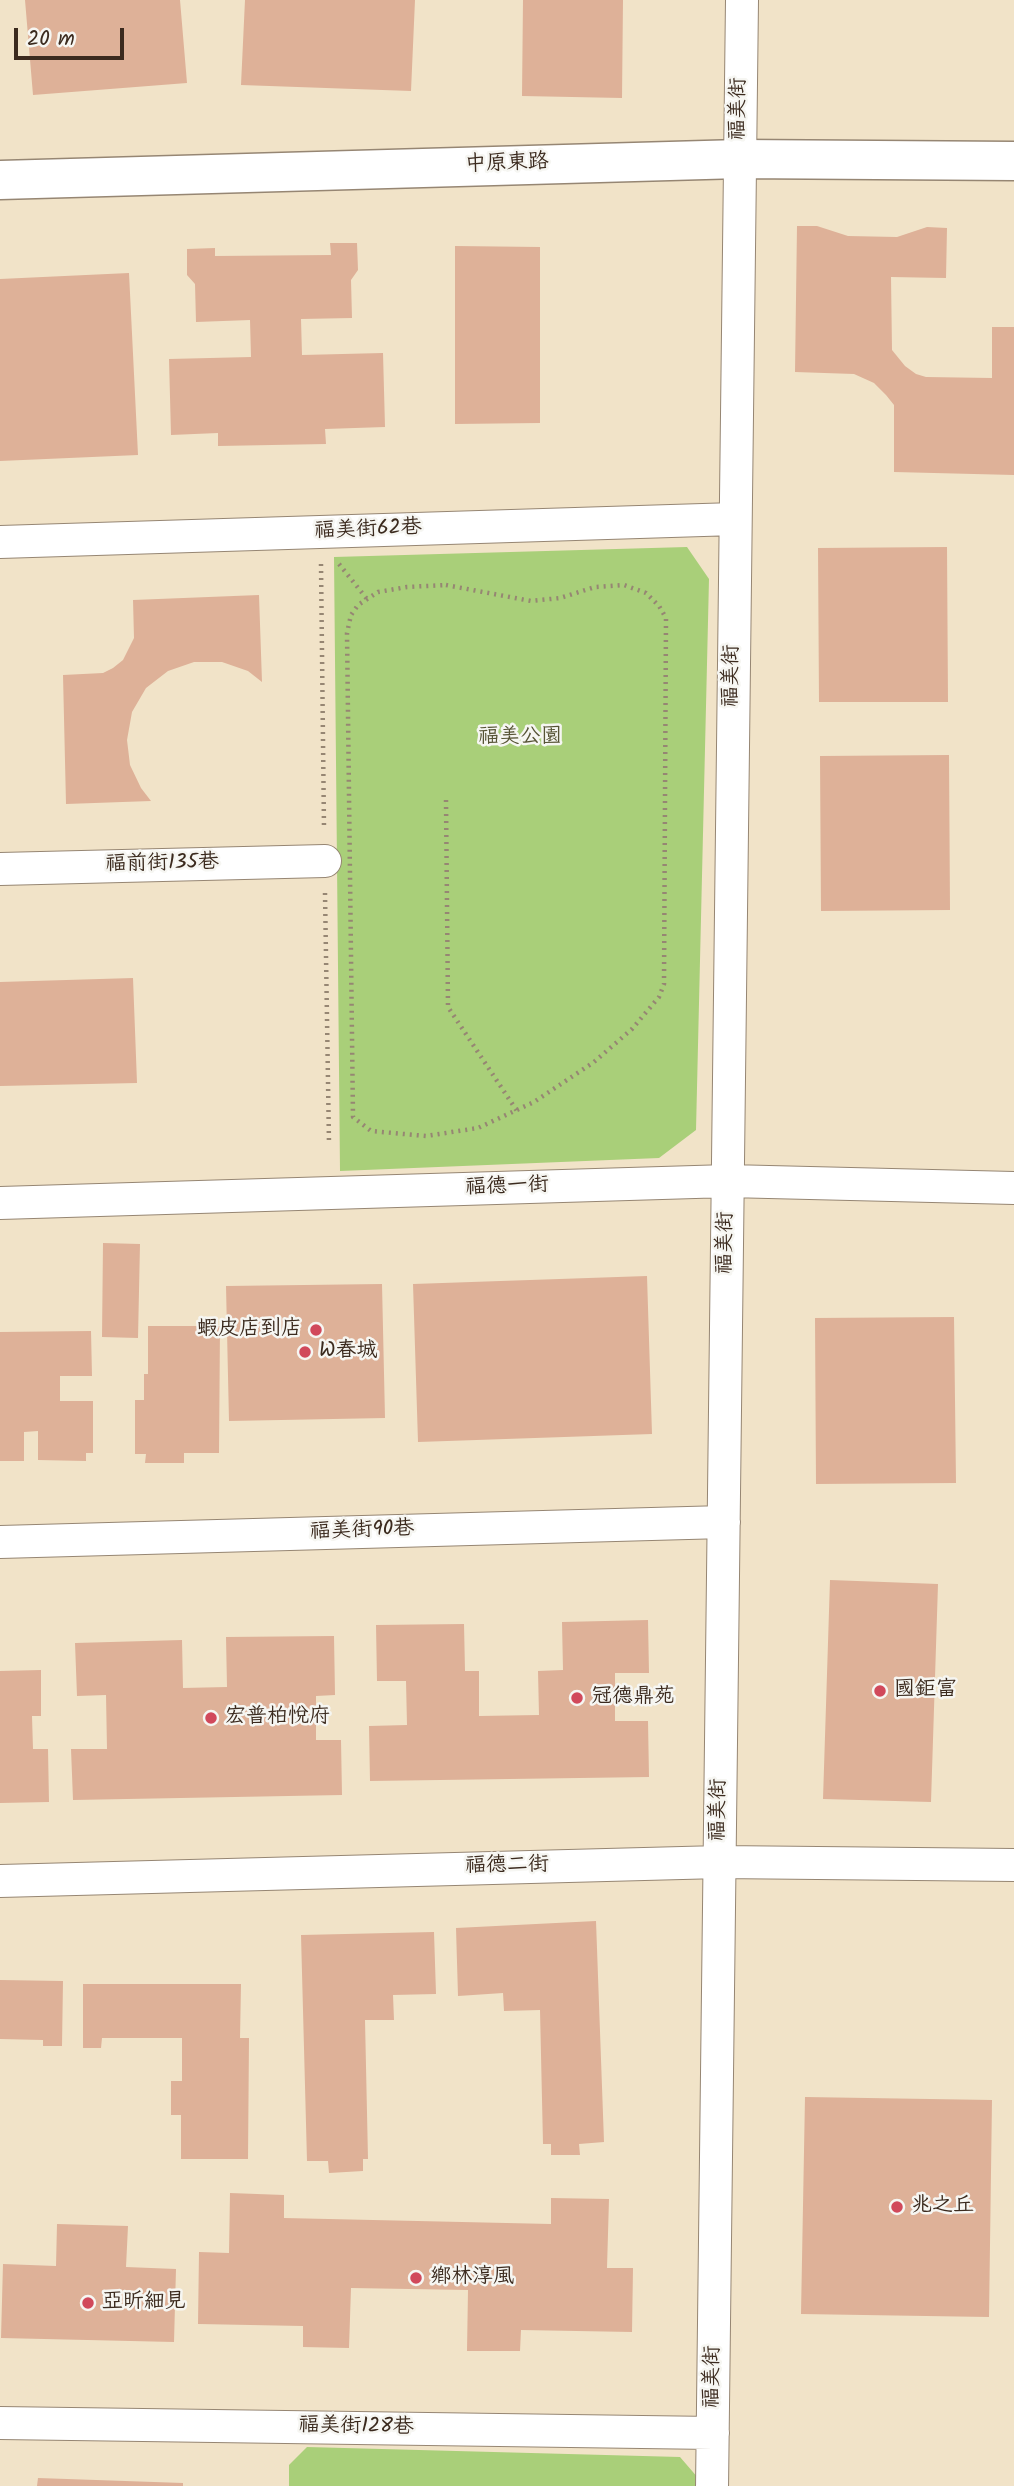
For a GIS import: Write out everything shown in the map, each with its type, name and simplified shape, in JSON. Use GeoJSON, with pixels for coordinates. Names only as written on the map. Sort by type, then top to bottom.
{"type":"FeatureCollection","features":[{"type":"Feature","properties":{"kind":"street","name":"福美街"},"geometry":{"type":"LineString","coordinates":[[712,2486],[742,0]]}},
{"type":"Feature","properties":{"kind":"street","name":"中原東路"},"geometry":{"type":"LineString","coordinates":[[0,180],[740,159],[1014,161]]}},
{"type":"Feature","properties":{"kind":"street","name":"福美街62巷"},"geometry":{"type":"LineString","coordinates":[[0,542],[735,519]]}},
{"type":"Feature","properties":{"kind":"street","name":"福前街135巷"},"geometry":{"type":"LineString","coordinates":[[0,869],[325,861]]}},
{"type":"Feature","properties":{"kind":"street","name":"福德一街"},"geometry":{"type":"LineString","coordinates":[[0,1203],[728,1181],[1014,1188]]}},
{"type":"Feature","properties":{"kind":"street","name":"福美街90巷"},"geometry":{"type":"LineString","coordinates":[[0,1542],[724,1522]]}},
{"type":"Feature","properties":{"kind":"street","name":"福德二街"},"geometry":{"type":"LineString","coordinates":[[0,1881],[720,1862],[1014,1865]]}},
{"type":"Feature","properties":{"kind":"street","name":"福美街128巷"},"geometry":{"type":"LineString","coordinates":[[0,2423],[713,2433]]}},
{"type":"Feature","properties":{"kind":"path"},"geometry":{"type":"LineString","coordinates":[[334,557],[367,599]]}},
{"type":"Feature","properties":{"kind":"path"},"geometry":{"type":"LineString","coordinates":[[446,585],[531,601],[560,598],[595,587],[624,585],[646,593],[666,618],[664,984],[659,997],[632,1029],[594,1062],[517,1111],[478,1128],[426,1136],[371,1131],[353,1117],[347,633],[351,615],[358,605],[379,592],[446,585]]}},
{"type":"Feature","properties":{"kind":"path"},"geometry":{"type":"LineString","coordinates":[[446,800],[447,1007],[517,1111]]}},
{"type":"Feature","properties":{"kind":"green space","name":"福美公園"},"geometry":{"type":"Polygon","coordinates":[[[687,547],[709,579],[696,1130],[659,1158],[340,1171],[334,557],[687,547]]]}},
{"type":"Feature","properties":{"kind":"green space"},"geometry":{"type":"Polygon","coordinates":[[[307,2447],[680,2457],[699,2479],[699,2486],[289,2486],[289,2465],[307,2447]]]}},
{"type":"Feature","properties":{"kind":"building"},"geometry":{"type":"Polygon","coordinates":[[[25,0],[180,0],[187,83],[33,95],[25,0]]]}},
{"type":"Feature","properties":{"kind":"building"},"geometry":{"type":"Polygon","coordinates":[[[245,0],[415,0],[411,91],[241,85],[245,0]]]}},
{"type":"Feature","properties":{"kind":"building"},"geometry":{"type":"Polygon","coordinates":[[[523,0],[623,0],[622,98],[522,96],[523,0]]]}},
{"type":"Feature","properties":{"kind":"building"},"geometry":{"type":"Polygon","coordinates":[[[797,226],[817,226],[848,236],[897,237],[927,227],[947,228],[946,278],[891,277],[892,350],[905,366],[926,377],[992,378],[992,327],[1014,327],[1014,475],[894,472],[894,405],[886,395],[874,383],[854,374],[795,372],[797,226]]]}},
{"type":"Feature","properties":{"kind":"building"},"geometry":{"type":"Polygon","coordinates":[[[330,243],[357,243],[358,270],[351,280],[352,318],[301,319],[302,355],[383,353],[385,427],[325,429],[326,444],[218,446],[218,433],[171,435],[169,359],[251,357],[250,320],[196,322],[195,284],[187,275],[187,249],[215,248],[215,256],[331,255],[330,243]]]}},
{"type":"Feature","properties":{"kind":"building"},"geometry":{"type":"Polygon","coordinates":[[[455,246],[540,247],[540,423],[455,424],[455,246]]]}},
{"type":"Feature","properties":{"kind":"building"},"geometry":{"type":"Polygon","coordinates":[[[129,273],[138,455],[0,461],[0,279],[129,273]]]}},
{"type":"Feature","properties":{"kind":"building"},"geometry":{"type":"Polygon","coordinates":[[[947,547],[948,702],[819,702],[818,548],[947,547]]]}},
{"type":"Feature","properties":{"kind":"building"},"geometry":{"type":"Polygon","coordinates":[[[259,595],[262,682],[248,671],[222,662],[194,662],[168,671],[146,688],[132,712],[127,740],[130,765],[151,801],[66,804],[63,675],[103,673],[123,660],[134,638],[133,600],[259,595]]]}},
{"type":"Feature","properties":{"kind":"building"},"geometry":{"type":"Polygon","coordinates":[[[949,755],[950,910],[821,911],[820,756],[949,755]]]}},
{"type":"Feature","properties":{"kind":"building"},"geometry":{"type":"Polygon","coordinates":[[[133,978],[137,1083],[0,1086],[0,982],[133,978]]]}},
{"type":"Feature","properties":{"kind":"building"},"geometry":{"type":"Polygon","coordinates":[[[103,1243],[140,1244],[138,1338],[102,1337],[103,1243]]]}},
{"type":"Feature","properties":{"kind":"building"},"geometry":{"type":"Polygon","coordinates":[[[647,1276],[652,1434],[418,1442],[413,1284],[647,1276]]]}},
{"type":"Feature","properties":{"kind":"building","name":"W春城"},"geometry":{"type":"Polygon","coordinates":[[[382,1284],[385,1418],[229,1421],[226,1286],[382,1284]]]}},
{"type":"Feature","properties":{"kind":"building"},"geometry":{"type":"Polygon","coordinates":[[[954,1317],[956,1483],[816,1484],[815,1318],[954,1317]]]}},
{"type":"Feature","properties":{"kind":"building"},"geometry":{"type":"Polygon","coordinates":[[[148,1326],[220,1326],[219,1453],[184,1453],[184,1463],[145,1463],[146,1454],[135,1454],[135,1400],[144,1400],[144,1374],[148,1374],[148,1326]]]}},
{"type":"Feature","properties":{"kind":"building"},"geometry":{"type":"Polygon","coordinates":[[[91,1331],[92,1376],[60,1376],[60,1401],[93,1401],[93,1453],[86,1453],[86,1461],[38,1460],[38,1431],[24,1432],[24,1461],[0,1461],[0,1332],[91,1331]]]}},
{"type":"Feature","properties":{"kind":"building","name":"國鉅富"},"geometry":{"type":"Polygon","coordinates":[[[830,1580],[938,1584],[931,1802],[823,1799],[830,1580]]]}},
{"type":"Feature","properties":{"kind":"building","name":"冠德鼎苑"},"geometry":{"type":"Polygon","coordinates":[[[648,1620],[649,1673],[615,1673],[615,1721],[648,1721],[649,1777],[370,1781],[369,1726],[407,1725],[406,1681],[377,1681],[376,1625],[464,1624],[465,1671],[479,1671],[479,1716],[539,1715],[538,1671],[563,1670],[562,1622],[648,1620]]]}},
{"type":"Feature","properties":{"kind":"building","name":"宏普柏悅府"},"geometry":{"type":"Polygon","coordinates":[[[334,1636],[335,1695],[316,1696],[316,1740],[341,1740],[342,1795],[73,1800],[71,1749],[107,1749],[106,1695],[77,1696],[75,1643],[182,1640],[183,1688],[227,1687],[226,1637],[334,1636]]]}},
{"type":"Feature","properties":{"kind":"building"},"geometry":{"type":"Polygon","coordinates":[[[41,1670],[41,1716],[32,1716],[33,1749],[48,1749],[49,1802],[0,1803],[0,1671],[41,1670]]]}},
{"type":"Feature","properties":{"kind":"building"},"geometry":{"type":"Polygon","coordinates":[[[596,1921],[604,2142],[579,2144],[580,2155],[551,2155],[551,2144],[543,2144],[540,2010],[504,2011],[503,1993],[458,1996],[456,1928],[596,1921]]]}},
{"type":"Feature","properties":{"kind":"building"},"geometry":{"type":"Polygon","coordinates":[[[434,1932],[436,1994],[393,1995],[394,2020],[365,2020],[368,2159],[363,2159],[363,2171],[329,2173],[328,2161],[307,2161],[301,1935],[434,1932]]]}},
{"type":"Feature","properties":{"kind":"building"},"geometry":{"type":"Polygon","coordinates":[[[0,1980],[63,1981],[62,2046],[43,2046],[43,2040],[0,2039],[0,1980]]]}},
{"type":"Feature","properties":{"kind":"building"},"geometry":{"type":"Polygon","coordinates":[[[83,1984],[241,1984],[240,2038],[249,2038],[248,2159],[181,2159],[181,2115],[171,2115],[171,2081],[182,2081],[182,2038],[102,2038],[101,2048],[83,2048],[83,1984]]]}},
{"type":"Feature","properties":{"kind":"building","name":"兆之丘"},"geometry":{"type":"Polygon","coordinates":[[[805,2097],[992,2100],[989,2317],[801,2314],[805,2097]]]}},
{"type":"Feature","properties":{"kind":"building","name":"鄉林淳風"},"geometry":{"type":"Polygon","coordinates":[[[230,2193],[284,2195],[284,2218],[551,2224],[551,2198],[609,2199],[607,2268],[633,2268],[632,2332],[521,2330],[520,2351],[467,2351],[468,2290],[351,2288],[349,2348],[303,2347],[303,2326],[198,2324],[199,2252],[229,2253],[230,2193]]]}},
{"type":"Feature","properties":{"kind":"building","name":"亞昕細見"},"geometry":{"type":"Polygon","coordinates":[[[57,2224],[128,2226],[126,2267],[176,2269],[174,2342],[1,2338],[3,2264],[56,2266],[57,2224]]]}},
{"type":"Feature","properties":{"kind":"building"},"geometry":{"type":"Polygon","coordinates":[[[38,2478],[183,2483],[183,2486],[37,2486],[38,2478]]]}},
{"type":"Feature","properties":{"kind":"place","name":"蝦皮店到店"},"geometry":{"type":"Point","coordinates":[316,1330]}},
{"type":"Feature","properties":{"kind":"place","name":"W春城"},"geometry":{"type":"Point","coordinates":[305,1352]}},
{"type":"Feature","properties":{"kind":"place","name":"國鉅富"},"geometry":{"type":"Point","coordinates":[880,1691]}},
{"type":"Feature","properties":{"kind":"place","name":"冠德鼎苑"},"geometry":{"type":"Point","coordinates":[577,1698]}},
{"type":"Feature","properties":{"kind":"place","name":"宏普柏悅府"},"geometry":{"type":"Point","coordinates":[211,1718]}},
{"type":"Feature","properties":{"kind":"place","name":"兆之丘"},"geometry":{"type":"Point","coordinates":[897,2207]}},
{"type":"Feature","properties":{"kind":"place","name":"鄉林淳風"},"geometry":{"type":"Point","coordinates":[416,2278]}},
{"type":"Feature","properties":{"kind":"place","name":"亞昕細見"},"geometry":{"type":"Point","coordinates":[88,2303]}}]}
